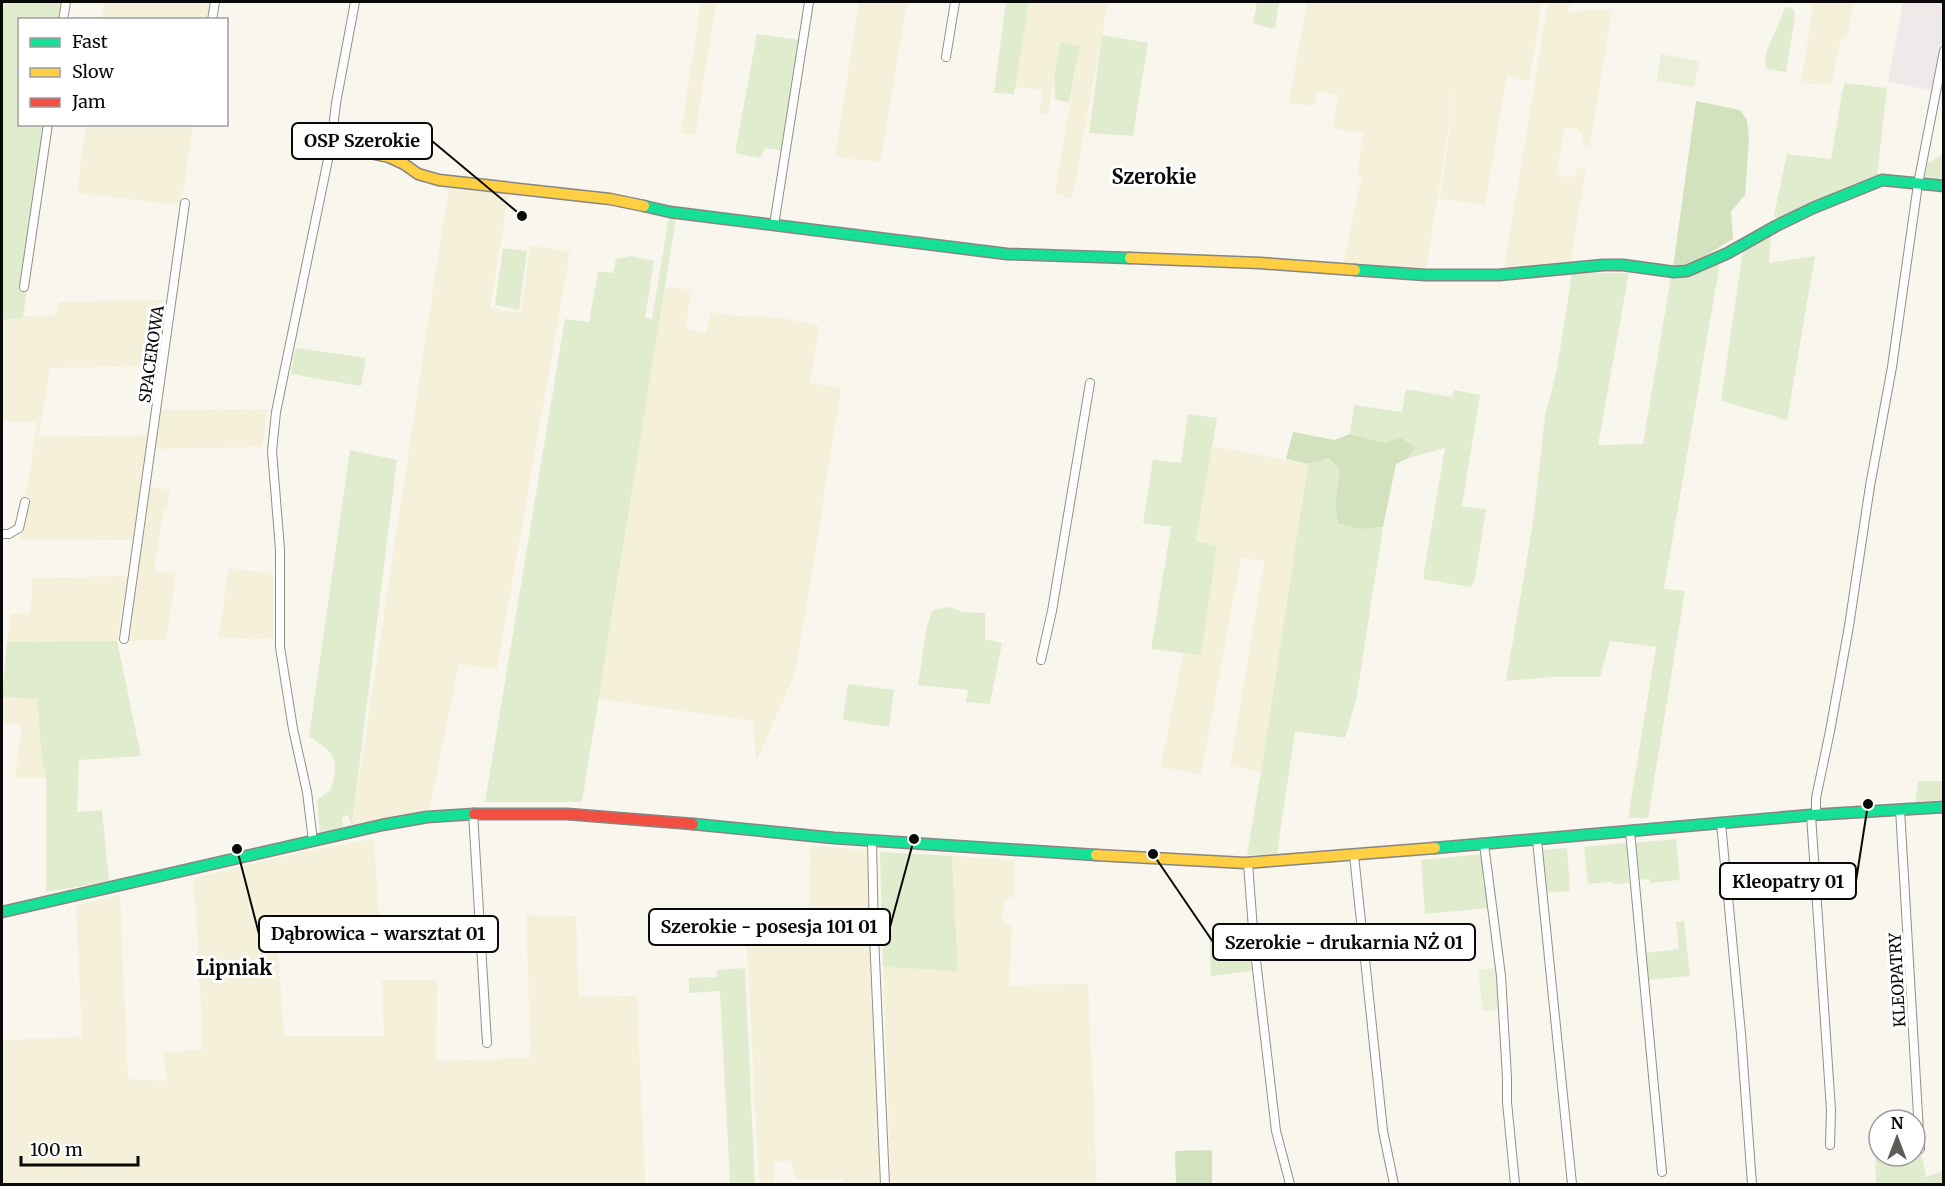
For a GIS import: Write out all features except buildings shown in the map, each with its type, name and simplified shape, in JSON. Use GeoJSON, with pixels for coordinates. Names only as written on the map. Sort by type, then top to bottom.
{"type":"FeatureCollection","features":[{"type":"Feature","properties":{"kind":"street"},"geometry":{"type":"LineString","coordinates":[[63,18],[66,2]]}},
{"type":"Feature","properties":{"kind":"street"},"geometry":{"type":"LineString","coordinates":[[212,18],[215,2]]}},
{"type":"Feature","properties":{"kind":"street"},"geometry":{"type":"LineString","coordinates":[[314,840],[280,647],[280,549],[272,446],[280,393],[331,145],[337,94],[355,2]]}},
{"type":"Feature","properties":{"kind":"street"},"geometry":{"type":"LineString","coordinates":[[774,225],[809,2]]}},
{"type":"Feature","properties":{"kind":"street"},"geometry":{"type":"LineString","coordinates":[[946,57],[955,2]]}},
{"type":"Feature","properties":{"kind":"street"},"geometry":{"type":"LineString","coordinates":[[1830,1145],[1831,1110],[1814,815],[1849,626],[1870,486],[1892,367],[1918,184],[1944,51]]}},
{"type":"Feature","properties":{"kind":"street"},"geometry":{"type":"LineString","coordinates":[[24,287],[48,126]]}},
{"type":"Feature","properties":{"kind":"street"},"geometry":{"type":"LineString","coordinates":[[331,145],[389,158],[404,164],[418,174],[439,180],[610,200],[660,210],[774,225],[1028,255],[1260,263],[1416,274],[1499,275],[1613,265],[1682,272],[1728,253],[1776,226],[1851,191],[1882,180],[1944,186]]}},
{"type":"Feature","properties":{"kind":"street","name":"SPACEROWA"},"geometry":{"type":"LineString","coordinates":[[124,639],[185,203]]}},
{"type":"Feature","properties":{"kind":"street"},"geometry":{"type":"LineString","coordinates":[[1041,660],[1052,611],[1090,382]]}},
{"type":"Feature","properties":{"kind":"street"},"geometry":{"type":"LineString","coordinates":[[2,534],[9,534],[19,528],[25,502]]}},
{"type":"Feature","properties":{"kind":"street"},"geometry":{"type":"LineString","coordinates":[[2,912],[401,821],[473,813],[607,816],[872,841],[1248,863],[1814,815],[1944,807]]}},
{"type":"Feature","properties":{"kind":"street","name":"KLEOPATRY"},"geometry":{"type":"LineString","coordinates":[[1900,809],[1918,1108]]}},
{"type":"Feature","properties":{"kind":"street"},"geometry":{"type":"LineString","coordinates":[[473,813],[487,1043]]}},
{"type":"Feature","properties":{"kind":"street"},"geometry":{"type":"LineString","coordinates":[[1720,823],[1742,1041],[1752,1185]]}},
{"type":"Feature","properties":{"kind":"street"},"geometry":{"type":"LineString","coordinates":[[1630,831],[1662,1172]]}},
{"type":"Feature","properties":{"kind":"street"},"geometry":{"type":"LineString","coordinates":[[1537,840],[1572,1185]]}},
{"type":"Feature","properties":{"kind":"street"},"geometry":{"type":"LineString","coordinates":[[872,841],[885,1185]]}},
{"type":"Feature","properties":{"kind":"street"},"geometry":{"type":"LineString","coordinates":[[1484,844],[1501,976],[1508,1078],[1507,1102],[1515,1185]]}},
{"type":"Feature","properties":{"kind":"street"},"geometry":{"type":"LineString","coordinates":[[1354,855],[1383,1131],[1395,1185]]}},
{"type":"Feature","properties":{"kind":"street"},"geometry":{"type":"LineString","coordinates":[[1248,863],[1254,943],[1276,1131],[1290,1185]]}},
{"type":"Feature","properties":{"kind":"shaded area"},"geometry":{"type":"Polygon","coordinates":[[[104,2],[212,2],[209,18],[101,18],[104,2]]]}},
{"type":"Feature","properties":{"kind":"shaded area"},"geometry":{"type":"Polygon","coordinates":[[[701,2],[716,2],[695,135],[681,133],[701,2]]]}},
{"type":"Feature","properties":{"kind":"shaded area"},"geometry":{"type":"Polygon","coordinates":[[[859,2],[907,2],[880,162],[835,157],[859,2]]]}},
{"type":"Feature","properties":{"kind":"shaded area"},"geometry":{"type":"Polygon","coordinates":[[[1029,2],[1108,2],[1072,199],[1055,192],[1080,46],[1060,43],[1048,115],[1039,113],[1043,90],[1015,87],[1029,2]]]}},
{"type":"Feature","properties":{"kind":"shaded area"},"geometry":{"type":"Polygon","coordinates":[[[1307,2],[1542,2],[1529,82],[1507,75],[1485,205],[1440,199],[1457,78],[1425,275],[1342,269],[1362,175],[1357,174],[1363,133],[1333,129],[1338,94],[1317,91],[1314,106],[1289,103],[1307,2]]]}},
{"type":"Feature","properties":{"kind":"shaded area"},"geometry":{"type":"Polygon","coordinates":[[[1548,2],[1570,2],[1568,12],[1612,9],[1590,147],[1583,146],[1583,136],[1578,129],[1565,128],[1556,175],[1570,178],[1571,175],[1576,176],[1579,167],[1586,168],[1570,265],[1504,270],[1548,2]]]}},
{"type":"Feature","properties":{"kind":"shaded area"},"geometry":{"type":"Polygon","coordinates":[[[1814,2],[1854,2],[1848,34],[1840,40],[1831,85],[1801,83],[1814,2]]]}},
{"type":"Feature","properties":{"kind":"shaded area"},"geometry":{"type":"Polygon","coordinates":[[[1903,2],[1943,2],[1943,39],[1934,91],[1888,82],[1903,2]]]}},
{"type":"Feature","properties":{"kind":"shaded area"},"geometry":{"type":"Polygon","coordinates":[[[86,126],[193,126],[181,205],[77,193],[86,126]]]}},
{"type":"Feature","properties":{"kind":"shaded area"},"geometry":{"type":"Polygon","coordinates":[[[449,185],[509,193],[490,308],[521,313],[530,245],[570,252],[497,669],[459,664],[429,810],[352,825],[449,185]]]}},
{"type":"Feature","properties":{"kind":"shaded area"},"geometry":{"type":"Polygon","coordinates":[[[665,286],[692,290],[685,328],[706,333],[710,312],[783,318],[819,326],[810,383],[841,388],[794,676],[756,762],[754,721],[599,699],[665,286]]]}},
{"type":"Feature","properties":{"kind":"shaded area"},"geometry":{"type":"Polygon","coordinates":[[[168,300],[159,366],[50,368],[39,437],[148,435],[133,540],[20,539],[37,422],[2,421],[2,320],[23,316],[56,315],[59,302],[168,300]]]}},
{"type":"Feature","properties":{"kind":"shaded area"},"geometry":{"type":"Polygon","coordinates":[[[268,409],[262,447],[153,449],[161,410],[268,409]]]}},
{"type":"Feature","properties":{"kind":"shaded area"},"geometry":{"type":"Polygon","coordinates":[[[1212,446],[1308,464],[1261,772],[1230,766],[1264,561],[1241,558],[1201,774],[1161,767],[1183,653],[1201,654],[1217,546],[1196,542],[1212,446]]]}},
{"type":"Feature","properties":{"kind":"shaded area"},"geometry":{"type":"Polygon","coordinates":[[[149,487],[171,490],[166,510],[164,510],[154,571],[176,574],[166,640],[125,641],[149,487]]]}},
{"type":"Feature","properties":{"kind":"shaded area"},"geometry":{"type":"Polygon","coordinates":[[[229,568],[273,574],[273,639],[218,638],[229,568]]]}},
{"type":"Feature","properties":{"kind":"shaded area"},"geometry":{"type":"Polygon","coordinates":[[[128,576],[117,641],[7,642],[11,614],[30,613],[33,578],[128,576]]]}},
{"type":"Feature","properties":{"kind":"shaded area"},"geometry":{"type":"Polygon","coordinates":[[[2,697],[37,698],[42,760],[46,778],[15,778],[22,725],[2,722],[2,697]]]}},
{"type":"Feature","properties":{"kind":"shaded area"},"geometry":{"type":"Polygon","coordinates":[[[374,839],[381,949],[348,949],[347,931],[277,935],[284,1036],[384,1036],[382,980],[437,980],[436,1061],[531,1058],[526,915],[576,916],[579,997],[637,996],[645,1184],[2,1184],[2,1040],[82,1037],[76,906],[120,894],[128,1079],[167,1081],[162,1053],[203,1049],[194,878],[301,852],[374,839]]]}},
{"type":"Feature","properties":{"kind":"shaded area"},"geometry":{"type":"Polygon","coordinates":[[[811,846],[869,850],[883,1184],[843,1184],[843,1179],[795,1179],[791,1161],[774,1162],[774,1184],[759,1184],[745,909],[809,910],[811,846]]]}},
{"type":"Feature","properties":{"kind":"shaded area"},"geometry":{"type":"Polygon","coordinates":[[[952,856],[1015,860],[1013,898],[1005,898],[1002,920],[1012,926],[1009,985],[1088,984],[1097,1184],[891,1184],[883,967],[958,971],[952,856]]]}},
{"type":"Feature","properties":{"kind":"green space"},"geometry":{"type":"Polygon","coordinates":[[[2,2],[67,2],[64,18],[18,18],[18,126],[50,126],[23,318],[2,320],[2,2]]]}},
{"type":"Feature","properties":{"kind":"green space"},"geometry":{"type":"Polygon","coordinates":[[[1006,2],[1029,2],[1014,94],[994,93],[1006,2]]]}},
{"type":"Feature","properties":{"kind":"green space"},"geometry":{"type":"Polygon","coordinates":[[[1257,2],[1279,2],[1275,29],[1253,24],[1257,2]]]}},
{"type":"Feature","properties":{"kind":"green space"},"geometry":{"type":"Polygon","coordinates":[[[1788,7],[1794,10],[1795,16],[1786,72],[1766,69],[1768,47],[1784,9],[1788,7]]]}},
{"type":"Feature","properties":{"kind":"green space"},"geometry":{"type":"Polygon","coordinates":[[[757,34],[800,40],[782,151],[765,148],[760,158],[735,153],[757,34]]]}},
{"type":"Feature","properties":{"kind":"green space"},"geometry":{"type":"Polygon","coordinates":[[[1102,35],[1148,43],[1133,136],[1089,133],[1102,35]]]}},
{"type":"Feature","properties":{"kind":"green space"},"geometry":{"type":"Polygon","coordinates":[[[1060,42],[1080,46],[1069,103],[1055,99],[1054,78],[1060,42]]]}},
{"type":"Feature","properties":{"kind":"green space"},"geometry":{"type":"Polygon","coordinates":[[[1661,54],[1699,62],[1694,87],[1657,81],[1661,54]]]}},
{"type":"Feature","properties":{"kind":"green space"},"geometry":{"type":"Polygon","coordinates":[[[1845,83],[1887,88],[1877,177],[1779,220],[1774,215],[1787,154],[1831,159],[1845,83]]]}},
{"type":"Feature","properties":{"kind":"green space"},"geometry":{"type":"Polygon","coordinates":[[[1696,101],[1740,110],[1747,120],[1749,138],[1745,195],[1731,212],[1733,239],[1697,260],[1673,268],[1696,101]]]}},
{"type":"Feature","properties":{"kind":"green space"},"geometry":{"type":"Polygon","coordinates":[[[1943,154],[1943,183],[1925,177],[1927,164],[1943,154]]]}},
{"type":"Feature","properties":{"kind":"green space"},"geometry":{"type":"Polygon","coordinates":[[[669,217],[676,218],[582,802],[485,802],[565,319],[589,322],[598,271],[613,273],[616,259],[631,256],[654,261],[645,318],[652,319],[669,217]]]}},
{"type":"Feature","properties":{"kind":"green space"},"geometry":{"type":"Polygon","coordinates":[[[1771,235],[1769,263],[1815,256],[1787,420],[1721,401],[1743,250],[1771,235]]]}},
{"type":"Feature","properties":{"kind":"green space"},"geometry":{"type":"Polygon","coordinates":[[[503,248],[527,251],[519,310],[495,305],[503,248]]]}},
{"type":"Feature","properties":{"kind":"green space"},"geometry":{"type":"Polygon","coordinates":[[[1720,263],[1664,589],[1685,591],[1648,818],[1628,818],[1656,647],[1610,641],[1600,677],[1553,677],[1506,681],[1533,523],[1545,416],[1557,369],[1572,273],[1629,273],[1598,445],[1643,444],[1671,277],[1687,276],[1720,263]]]}},
{"type":"Feature","properties":{"kind":"green space"},"geometry":{"type":"Polygon","coordinates":[[[298,348],[366,358],[361,386],[291,374],[295,350],[298,348]]]}},
{"type":"Feature","properties":{"kind":"green space"},"geometry":{"type":"Polygon","coordinates":[[[1406,389],[1452,397],[1454,390],[1480,395],[1462,506],[1486,509],[1475,578],[1471,587],[1423,579],[1445,448],[1408,458],[1416,448],[1350,434],[1354,405],[1402,412],[1406,389]]]}},
{"type":"Feature","properties":{"kind":"green space"},"geometry":{"type":"Polygon","coordinates":[[[1188,414],[1217,418],[1196,541],[1217,546],[1201,655],[1151,649],[1171,527],[1143,523],[1153,460],[1181,463],[1188,414]]]}},
{"type":"Feature","properties":{"kind":"green space"},"geometry":{"type":"Polygon","coordinates":[[[1293,432],[1334,440],[1350,434],[1385,443],[1401,438],[1416,448],[1408,458],[1396,464],[1383,527],[1361,529],[1338,523],[1335,503],[1340,470],[1329,458],[1308,464],[1286,459],[1293,432]]]}},
{"type":"Feature","properties":{"kind":"green space"},"geometry":{"type":"Polygon","coordinates":[[[350,450],[397,460],[352,825],[348,815],[342,818],[343,827],[320,833],[317,800],[331,790],[335,763],[330,753],[309,736],[350,450]]]}},
{"type":"Feature","properties":{"kind":"green space"},"geometry":{"type":"Polygon","coordinates":[[[1329,457],[1340,470],[1335,503],[1361,529],[1383,527],[1356,700],[1345,738],[1295,731],[1277,854],[1247,855],[1308,464],[1329,457]]]}},
{"type":"Feature","properties":{"kind":"green space"},"geometry":{"type":"Polygon","coordinates":[[[951,607],[962,612],[985,613],[985,639],[1002,643],[990,704],[966,702],[968,690],[918,685],[927,626],[933,610],[951,607]]]}},
{"type":"Feature","properties":{"kind":"green space"},"geometry":{"type":"Polygon","coordinates":[[[117,641],[141,756],[79,760],[77,812],[102,810],[109,881],[46,892],[46,778],[42,760],[37,699],[2,697],[7,642],[117,641]]]}},
{"type":"Feature","properties":{"kind":"green space"},"geometry":{"type":"Polygon","coordinates":[[[848,684],[894,690],[889,727],[843,720],[848,684]]]}},
{"type":"Feature","properties":{"kind":"green space"},"geometry":{"type":"Polygon","coordinates":[[[1918,781],[1943,781],[1943,800],[1915,802],[1918,781]]]}},
{"type":"Feature","properties":{"kind":"green space"},"geometry":{"type":"Polygon","coordinates":[[[1676,839],[1680,880],[1650,883],[1650,879],[1637,880],[1634,843],[1676,839]]]}},
{"type":"Feature","properties":{"kind":"green space"},"geometry":{"type":"Polygon","coordinates":[[[1626,843],[1629,883],[1588,884],[1584,847],[1626,843]]]}},
{"type":"Feature","properties":{"kind":"green space"},"geometry":{"type":"Polygon","coordinates":[[[1567,848],[1570,891],[1545,893],[1541,850],[1567,848]]]}},
{"type":"Feature","properties":{"kind":"green space"},"geometry":{"type":"Polygon","coordinates":[[[880,852],[952,856],[958,971],[883,967],[880,852]]]}},
{"type":"Feature","properties":{"kind":"green space"},"geometry":{"type":"Polygon","coordinates":[[[1484,854],[1489,908],[1425,914],[1421,860],[1484,854]]]}},
{"type":"Feature","properties":{"kind":"green space"},"geometry":{"type":"Polygon","coordinates":[[[1684,921],[1690,976],[1649,980],[1646,953],[1679,949],[1676,922],[1684,921]]]}},
{"type":"Feature","properties":{"kind":"green space"},"geometry":{"type":"Polygon","coordinates":[[[1248,932],[1252,971],[1211,976],[1209,934],[1248,932]]]}},
{"type":"Feature","properties":{"kind":"green space"},"geometry":{"type":"Polygon","coordinates":[[[745,968],[755,1184],[730,1184],[720,991],[689,993],[689,978],[717,977],[717,970],[745,968]]]}},
{"type":"Feature","properties":{"kind":"green space"},"geometry":{"type":"Polygon","coordinates":[[[1496,968],[1500,1009],[1483,1011],[1478,970],[1496,968]]]}},
{"type":"Feature","properties":{"kind":"green space"},"geometry":{"type":"Polygon","coordinates":[[[1212,1150],[1212,1184],[1176,1184],[1175,1151],[1212,1150]]]}},
{"type":"Feature","properties":{"kind":"green space"},"geometry":{"type":"Polygon","coordinates":[[[1876,1168],[1924,1168],[1926,1177],[1943,1171],[1943,1184],[1876,1184],[1876,1168]]]}},
{"type":"Feature","properties":{"kind":"traffic: fast"},"geometry":{"type":"LineString","coordinates":[[1355,270],[1425,275],[1499,275],[1623,265],[1674,272],[1687,271],[1728,253],[1813,208],[1882,180],[1944,186]]}},
{"type":"Feature","properties":{"kind":"traffic: fast"},"geometry":{"type":"LineString","coordinates":[[644,206],[670,212],[1007,254],[1130,258]]}},
{"type":"Feature","properties":{"kind":"traffic: fast"},"geometry":{"type":"LineString","coordinates":[[1435,848],[1811,815],[1944,807]]}},
{"type":"Feature","properties":{"kind":"traffic: fast"},"geometry":{"type":"LineString","coordinates":[[2,912],[382,825],[427,817],[474,814]]}},
{"type":"Feature","properties":{"kind":"traffic: fast"},"geometry":{"type":"LineString","coordinates":[[693,824],[834,838],[1096,855]]}},
{"type":"Feature","properties":{"kind":"traffic: slow"},"geometry":{"type":"LineString","coordinates":[[331,145],[389,157],[418,174],[439,180],[610,199],[644,206]]}},
{"type":"Feature","properties":{"kind":"traffic: slow"},"geometry":{"type":"LineString","coordinates":[[1130,258],[1260,263],[1355,270]]}},
{"type":"Feature","properties":{"kind":"traffic: slow"},"geometry":{"type":"LineString","coordinates":[[1096,855],[1245,863],[1435,848]]}},
{"type":"Feature","properties":{"kind":"traffic: jam"},"geometry":{"type":"LineString","coordinates":[[474,814],[567,814],[693,824]]}},
{"type":"Feature","properties":{"kind":"place","name":"OSP Szerokie"},"geometry":{"type":"Point","coordinates":[522,216]}},
{"type":"Feature","properties":{"kind":"place","name":"Kleopatry 01"},"geometry":{"type":"Point","coordinates":[1868,804]}},
{"type":"Feature","properties":{"kind":"place","name":"Szerokie - posesja 101 01"},"geometry":{"type":"Point","coordinates":[914,839]}},
{"type":"Feature","properties":{"kind":"place","name":"Dąbrowica - warsztat 01"},"geometry":{"type":"Point","coordinates":[237,849]}},
{"type":"Feature","properties":{"kind":"place","name":"Szerokie - drukarnia NŻ 01"},"geometry":{"type":"Point","coordinates":[1153,854]}},
{"type":"Feature","properties":{"kind":"district","name":"Szerokie"},"geometry":{"type":"Point","coordinates":[1154,176]}},
{"type":"Feature","properties":{"kind":"district","name":"Lipniak"},"geometry":{"type":"Point","coordinates":[234,967]}}]}
